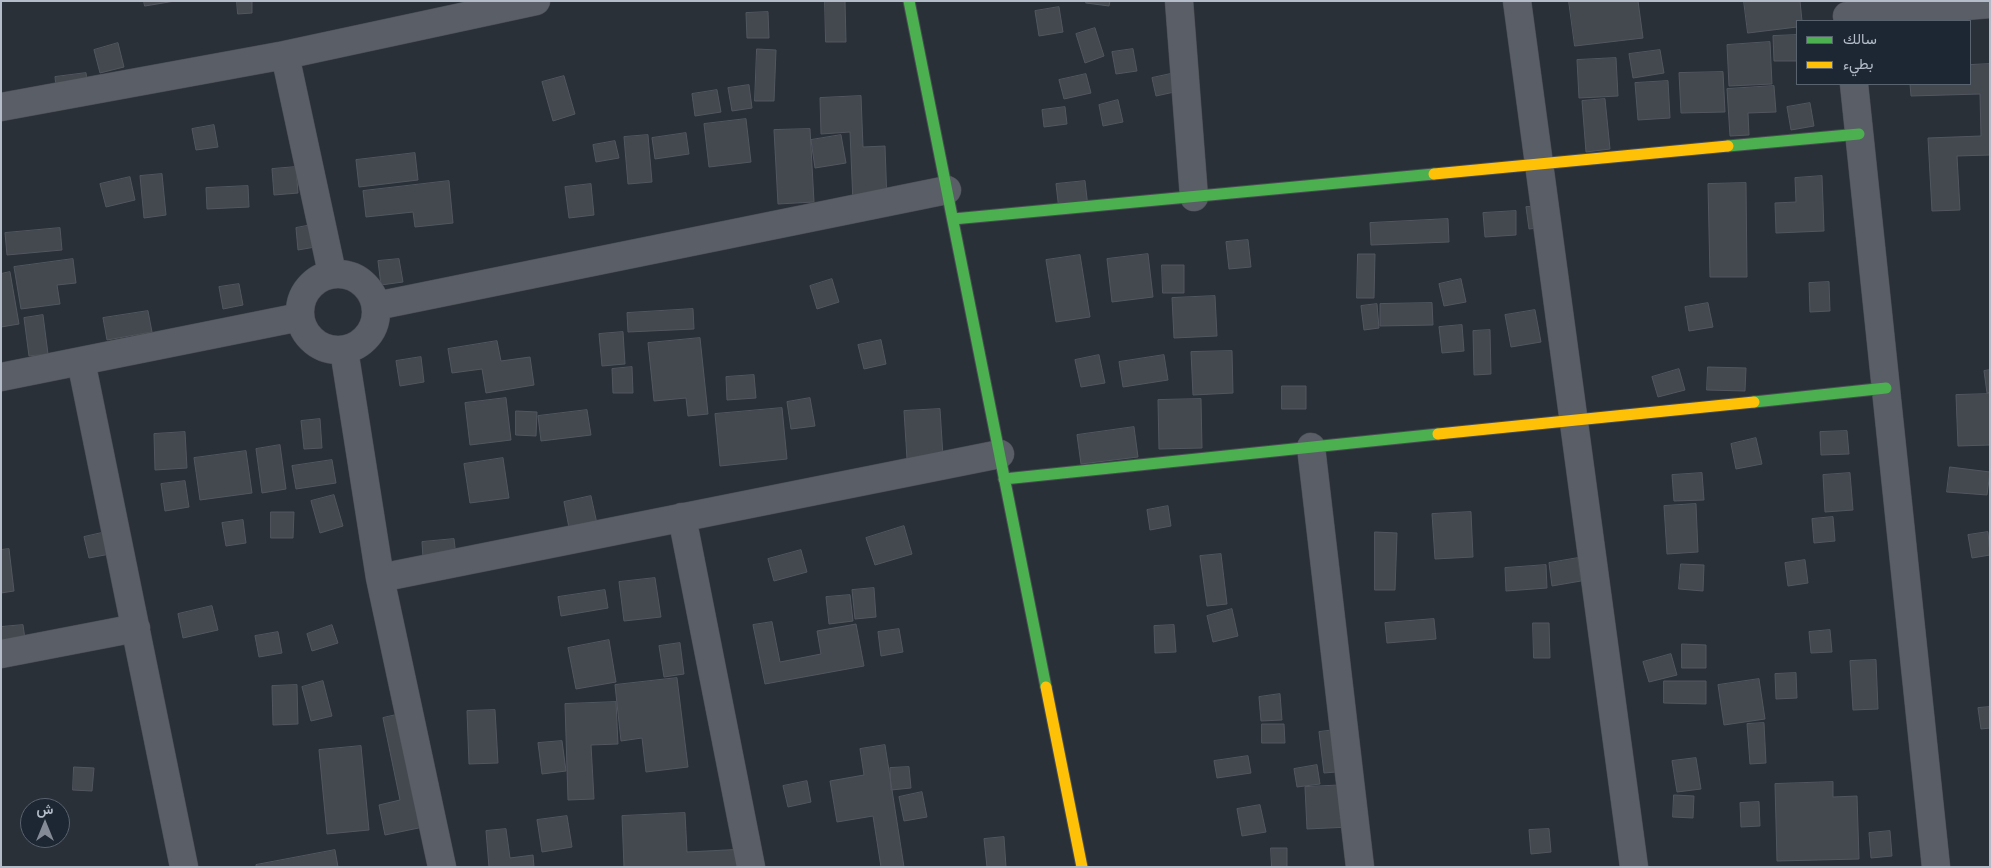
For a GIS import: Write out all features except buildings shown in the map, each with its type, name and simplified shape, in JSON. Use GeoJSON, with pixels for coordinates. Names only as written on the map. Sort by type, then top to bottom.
{"type":"FeatureCollection","features":[{"type":"Feature","properties":{"kind":"street"},"geometry":{"type":"LineString","coordinates":[[1,107],[284,55],[536,1]]}},
{"type":"Feature","properties":{"kind":"street"},"geometry":{"type":"LineString","coordinates":[[909,1],[1082,867]]}},
{"type":"Feature","properties":{"kind":"street"},"geometry":{"type":"LineString","coordinates":[[1179,1],[1194,197]]}},
{"type":"Feature","properties":{"kind":"street"},"geometry":{"type":"LineString","coordinates":[[1517,1],[1634,867]]}},
{"type":"Feature","properties":{"kind":"street"},"geometry":{"type":"LineString","coordinates":[[1847,13],[1990,4]]}},
{"type":"Feature","properties":{"kind":"street"},"geometry":{"type":"LineString","coordinates":[[284,55],[332,273]]}},
{"type":"Feature","properties":{"kind":"street"},"geometry":{"type":"LineString","coordinates":[[1854,85],[1936,867]]}},
{"type":"Feature","properties":{"kind":"street"},"geometry":{"type":"LineString","coordinates":[[953,219],[1859,134]]}},
{"type":"Feature","properties":{"kind":"street"},"geometry":{"type":"LineString","coordinates":[[376,306],[947,190]]}},
{"type":"Feature","properties":{"kind":"street"},"geometry":{"type":"LineString","coordinates":[[332,273],[348,274],[361,281],[371,292],[376,306],[375,321],[369,335],[358,345],[344,350],[328,349],[315,343],[305,331],[300,317],[300,302],[307,289],[318,278],[332,273]]}},
{"type":"Feature","properties":{"kind":"street"},"geometry":{"type":"LineString","coordinates":[[1,377],[300,317]]}},
{"type":"Feature","properties":{"kind":"street"},"geometry":{"type":"LineString","coordinates":[[344,350],[380,578],[442,867]]}},
{"type":"Feature","properties":{"kind":"street"},"geometry":{"type":"LineString","coordinates":[[81,361],[184,867]]}},
{"type":"Feature","properties":{"kind":"street"},"geometry":{"type":"LineString","coordinates":[[380,578],[682,517],[1002,466],[1311,447],[1886,388]]}},
{"type":"Feature","properties":{"kind":"street"},"geometry":{"type":"LineString","coordinates":[[1311,447],[1360,867]]}},
{"type":"Feature","properties":{"kind":"street"},"geometry":{"type":"LineString","coordinates":[[682,517],[751,867]]}},
{"type":"Feature","properties":{"kind":"street"},"geometry":{"type":"LineString","coordinates":[[1,654],[136,628]]}},
{"type":"Feature","properties":{"kind":"traffic: fast"},"geometry":{"type":"LineString","coordinates":[[909,1],[1046,687]]}},
{"type":"Feature","properties":{"kind":"traffic: fast"},"geometry":{"type":"LineString","coordinates":[[1728,146],[1859,134]]}},
{"type":"Feature","properties":{"kind":"traffic: fast"},"geometry":{"type":"LineString","coordinates":[[953,219],[1434,174]]}},
{"type":"Feature","properties":{"kind":"traffic: fast"},"geometry":{"type":"LineString","coordinates":[[1754,402],[1886,388]]}},
{"type":"Feature","properties":{"kind":"traffic: fast"},"geometry":{"type":"LineString","coordinates":[[1004,479],[1438,434]]}},
{"type":"Feature","properties":{"kind":"traffic: slow"},"geometry":{"type":"LineString","coordinates":[[1434,174],[1728,146]]}},
{"type":"Feature","properties":{"kind":"traffic: slow"},"geometry":{"type":"LineString","coordinates":[[1438,434],[1754,402]]}},
{"type":"Feature","properties":{"kind":"traffic: slow"},"geometry":{"type":"LineString","coordinates":[[1046,687],[1082,867]]}}]}
